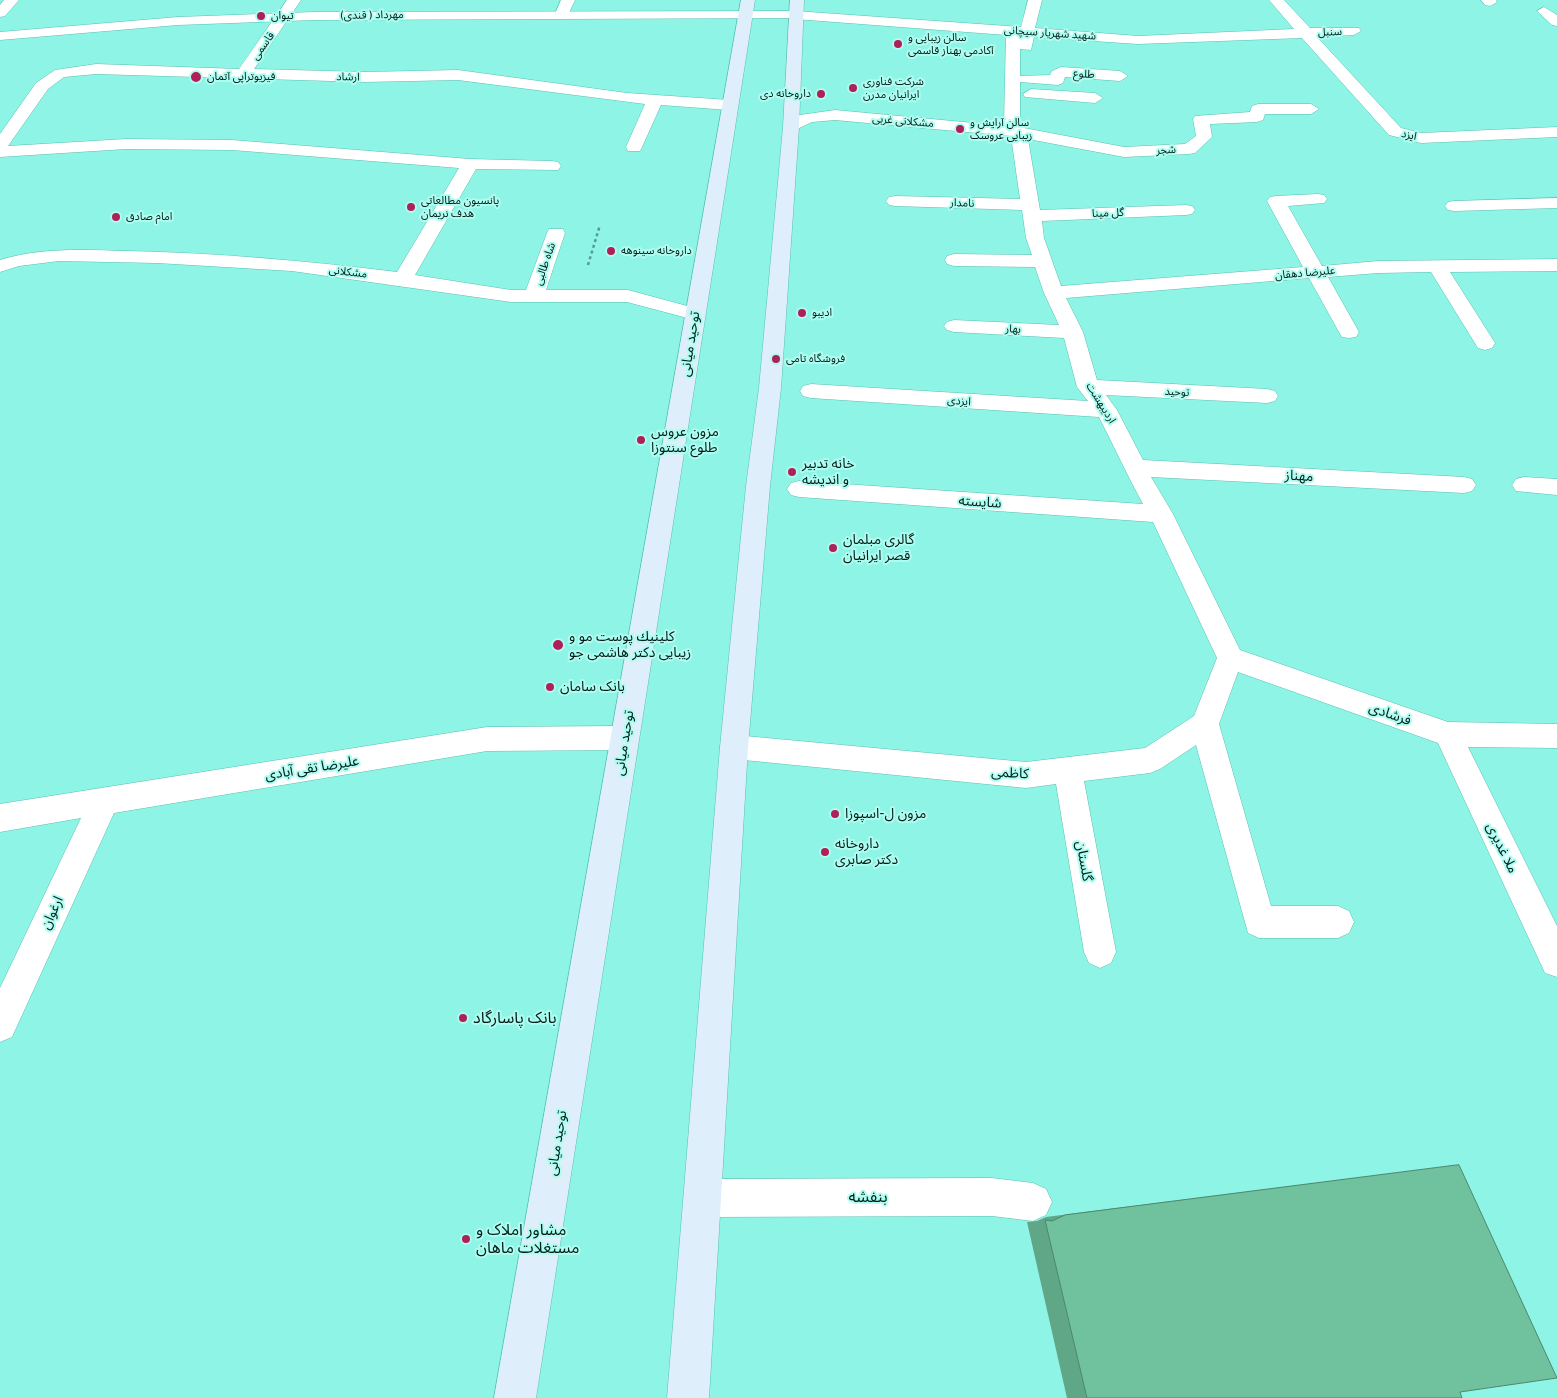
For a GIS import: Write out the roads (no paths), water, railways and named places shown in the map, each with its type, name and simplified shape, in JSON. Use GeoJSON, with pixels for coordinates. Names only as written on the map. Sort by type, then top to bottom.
{"type":"FeatureCollection","features":[{"type":"Feature","properties":{"kind":"main road","name":"توحید میانی"},"geometry":{"type":"LineString","coordinates":[[515,1398],[746,7]]}},
{"type":"Feature","properties":{"kind":"main road"},"geometry":{"type":"LineString","coordinates":[[688,1398],[734,747],[757,496],[770,388],[791,127],[796,8]]}},
{"type":"Feature","properties":{"kind":"street"},"geometry":{"type":"LineString","coordinates":[[0,13],[12,0]]}},
{"type":"Feature","properties":{"kind":"street","name":"قاسمی"},"geometry":{"type":"LineString","coordinates":[[243,74],[294,0]]}},
{"type":"Feature","properties":{"kind":"street"},"geometry":{"type":"LineString","coordinates":[[562,14],[568,0]]}},
{"type":"Feature","properties":{"kind":"street"},"geometry":{"type":"LineString","coordinates":[[1020,30],[1035,0]]}},
{"type":"Feature","properties":{"kind":"street","name":"ایزد"},"geometry":{"type":"LineString","coordinates":[[1276,0],[1395,132],[1422,138],[1557,132]]}},
{"type":"Feature","properties":{"kind":"street","name":"مهرداد ( قندی)"},"geometry":{"type":"LineString","coordinates":[[0,36],[178,21],[283,17],[562,14],[746,7]]}},
{"type":"Feature","properties":{"kind":"street","name":"شهید شهریار سیچانی"},"geometry":{"type":"LineString","coordinates":[[746,7],[796,8],[1138,40],[1305,33]]}},
{"type":"Feature","properties":{"kind":"street"},"geometry":{"type":"LineString","coordinates":[[1544,10],[1557,22]]}},
{"type":"Feature","properties":{"kind":"street","name":"اردیبهشت"},"geometry":{"type":"LineString","coordinates":[[1019,132],[1024,124],[1026,86],[1020,30]]}},
{"type":"Feature","properties":{"kind":"street","name":"اردیبهشت"},"geometry":{"type":"LineString","coordinates":[[1020,30],[1012,123],[1019,132],[1030,210],[1043,261],[1054,293],[1073,332],[1088,387],[1106,410],[1128,450],[1134,468],[1161,514],[1230,658]]}},
{"type":"Feature","properties":{"kind":"street","name":"سنبل"},"geometry":{"type":"LineString","coordinates":[[1305,33],[1354,31]]}},
{"type":"Feature","properties":{"kind":"street","name":"ارشاد"},"geometry":{"type":"LineString","coordinates":[[0,146],[42,86],[60,73],[96,70],[365,77],[458,75],[655,100],[730,104]]}},
{"type":"Feature","properties":{"kind":"street","name":"طلوع"},"geometry":{"type":"LineString","coordinates":[[1026,86],[1058,80],[1058,74],[1061,72],[1120,76]]}},
{"type":"Feature","properties":{"kind":"street"},"geometry":{"type":"LineString","coordinates":[[1026,86],[1095,98]]}},
{"type":"Feature","properties":{"kind":"street"},"geometry":{"type":"LineString","coordinates":[[634,147],[655,100]]}},
{"type":"Feature","properties":{"kind":"street","name":"شجر"},"geometry":{"type":"LineString","coordinates":[[1019,132],[1121,152],[1189,149],[1204,137],[1201,118],[1257,117],[1258,109],[1311,109]]}},
{"type":"Feature","properties":{"kind":"street","name":"مشکلانی غربی"},"geometry":{"type":"LineString","coordinates":[[791,127],[808,117],[834,115],[1019,132]]}},
{"type":"Feature","properties":{"kind":"street"},"geometry":{"type":"LineString","coordinates":[[0,152],[126,144],[232,145],[470,164],[552,166]]}},
{"type":"Feature","properties":{"kind":"street"},"geometry":{"type":"LineString","coordinates":[[403,279],[470,164]]}},
{"type":"Feature","properties":{"kind":"street"},"geometry":{"type":"LineString","coordinates":[[1318,199],[1276,201],[1349,332]]}},
{"type":"Feature","properties":{"kind":"street","name":"نامدار"},"geometry":{"type":"LineString","coordinates":[[895,201],[1030,210]]}},
{"type":"Feature","properties":{"kind":"street"},"geometry":{"type":"LineString","coordinates":[[1454,206],[1557,203]]}},
{"type":"Feature","properties":{"kind":"street","name":"گل مینا"},"geometry":{"type":"LineString","coordinates":[[1030,210],[1186,210]]}},
{"type":"Feature","properties":{"kind":"street","name":"شاه طالبی"},"geometry":{"type":"LineString","coordinates":[[534,296],[556,233]]}},
{"type":"Feature","properties":{"kind":"street","name":"مشکلانی"},"geometry":{"type":"LineString","coordinates":[[0,266],[16,260],[59,255],[157,257],[292,266],[403,279],[511,296],[628,296],[694,314]]}},
{"type":"Feature","properties":{"kind":"street"},"geometry":{"type":"LineString","coordinates":[[954,260],[1043,261]]}},
{"type":"Feature","properties":{"kind":"street","name":"علیرضا دهقان"},"geometry":{"type":"LineString","coordinates":[[1054,293],[1378,267],[1557,265]]}},
{"type":"Feature","properties":{"kind":"street"},"geometry":{"type":"LineString","coordinates":[[1437,267],[1485,343]]}},
{"type":"Feature","properties":{"kind":"street","name":"بهار"},"geometry":{"type":"LineString","coordinates":[[954,326],[1073,332]]}},
{"type":"Feature","properties":{"kind":"street","name":"توحید"},"geometry":{"type":"LineString","coordinates":[[1088,387],[1267,396]]}},
{"type":"Feature","properties":{"kind":"street","name":"ایزدی"},"geometry":{"type":"LineString","coordinates":[[811,391],[1106,410]]}},
{"type":"Feature","properties":{"kind":"street","name":"مهناز"},"geometry":{"type":"LineString","coordinates":[[1134,468],[1464,485]]}},
{"type":"Feature","properties":{"kind":"street"},"geometry":{"type":"LineString","coordinates":[[1524,485],[1557,487]]}},
{"type":"Feature","properties":{"kind":"street","name":"شایسته"},"geometry":{"type":"LineString","coordinates":[[799,489],[1161,514]]}},
{"type":"Feature","properties":{"kind":"street"},"geometry":{"type":"LineString","coordinates":[[1230,658],[1205,724],[1259,922],[1338,922]]}},
{"type":"Feature","properties":{"kind":"street","name":"فرشادی"},"geometry":{"type":"LineString","coordinates":[[1230,658],[1448,734],[1557,736]]}},
{"type":"Feature","properties":{"kind":"street","name":"کاظمی"},"geometry":{"type":"LineString","coordinates":[[734,747],[1026,775],[1150,760],[1205,724]]}},
{"type":"Feature","properties":{"kind":"street","name":"ملا غدیری"},"geometry":{"type":"LineString","coordinates":[[1448,734],[1557,961]]}},
{"type":"Feature","properties":{"kind":"street","name":"علیرضا تقی آبادی"},"geometry":{"type":"LineString","coordinates":[[0,818],[487,739],[625,738]]}},
{"type":"Feature","properties":{"kind":"street","name":"گلستان"},"geometry":{"type":"LineString","coordinates":[[1068,770],[1100,952]]}},
{"type":"Feature","properties":{"kind":"street","name":"ارغوان"},"geometry":{"type":"LineString","coordinates":[[0,1025],[104,802]]}},
{"type":"Feature","properties":{"kind":"street","name":"بنفشه"},"geometry":{"type":"LineString","coordinates":[[703,1198],[992,1197],[1033,1202]]}},
{"type":"Feature","properties":{"kind":"place","name":"تیوان"},"geometry":{"type":"Point","coordinates":[261,16]}},
{"type":"Feature","properties":{"kind":"place","name":"سالن زیبایی و آکادمی بهناز قاسمی"},"geometry":{"type":"Point","coordinates":[898,44]}},
{"type":"Feature","properties":{"kind":"place","name":"فیزیوتراپی آتمان"},"geometry":{"type":"Point","coordinates":[196,77]}},
{"type":"Feature","properties":{"kind":"place","name":"شرکت فناوری ایرانیان مدرن"},"geometry":{"type":"Point","coordinates":[853,88]}},
{"type":"Feature","properties":{"kind":"place","name":"داروخانه دی"},"geometry":{"type":"Point","coordinates":[821,94]}},
{"type":"Feature","properties":{"kind":"place","name":"سالن آرایش و زیبایی عروسک"},"geometry":{"type":"Point","coordinates":[960,129]}},
{"type":"Feature","properties":{"kind":"place","name":"پانسیون مطالعاتی هدف نریمان"},"geometry":{"type":"Point","coordinates":[411,207]}},
{"type":"Feature","properties":{"kind":"place","name":"امام صادق"},"geometry":{"type":"Point","coordinates":[116,217]}},
{"type":"Feature","properties":{"kind":"place","name":"داروخانه سینوهه"},"geometry":{"type":"Point","coordinates":[611,251]}},
{"type":"Feature","properties":{"kind":"place","name":"ادیبو"},"geometry":{"type":"Point","coordinates":[802,313]}},
{"type":"Feature","properties":{"kind":"place","name":"فروشگاه تامی"},"geometry":{"type":"Point","coordinates":[776,359]}},
{"type":"Feature","properties":{"kind":"place","name":"مزون عروس طلوع سنتوزا"},"geometry":{"type":"Point","coordinates":[641,440]}},
{"type":"Feature","properties":{"kind":"place","name":"خانه تدبیر و اندیشه"},"geometry":{"type":"Point","coordinates":[792,472]}},
{"type":"Feature","properties":{"kind":"place","name":"گالری مبلمان قصر ایرانیان"},"geometry":{"type":"Point","coordinates":[833,548]}},
{"type":"Feature","properties":{"kind":"place","name":"كلينيك پوست مو و زيبايى دکتر هاشمی جو"},"geometry":{"type":"Point","coordinates":[558,645]}},
{"type":"Feature","properties":{"kind":"place","name":"بانک سامان"},"geometry":{"type":"Point","coordinates":[550,687]}},
{"type":"Feature","properties":{"kind":"place","name":"مزون ل-اسپوزا"},"geometry":{"type":"Point","coordinates":[835,814]}},
{"type":"Feature","properties":{"kind":"place","name":"داروخانه دکتر صابری"},"geometry":{"type":"Point","coordinates":[825,852]}},
{"type":"Feature","properties":{"kind":"place","name":"بانک پاسارگاد"},"geometry":{"type":"Point","coordinates":[463,1018]}},
{"type":"Feature","properties":{"kind":"place","name":"مشاور املاک و مستغلات ماهان"},"geometry":{"type":"Point","coordinates":[466,1239]}}]}
